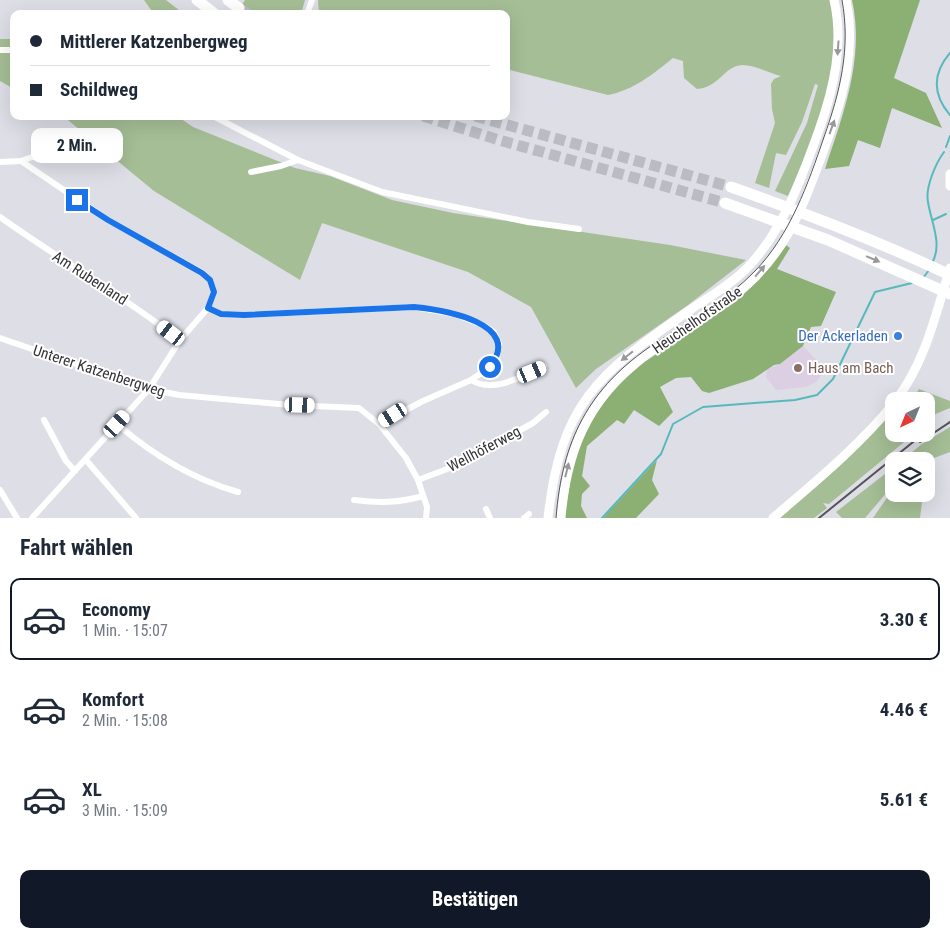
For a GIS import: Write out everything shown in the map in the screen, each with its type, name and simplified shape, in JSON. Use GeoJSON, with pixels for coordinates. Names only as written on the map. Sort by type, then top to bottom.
{"type":"FeatureCollection","features":[{"type":"Feature","properties":{"kind":"highway"},"geometry":{"type":"LineString","coordinates":[[197,0],[210,10]]}},
{"type":"Feature","properties":{"kind":"highway"},"geometry":{"type":"LineString","coordinates":[[228,0],[239,8]]}},
{"type":"Feature","properties":{"kind":"highway"},"geometry":{"type":"LineString","coordinates":[[731,187],[899,250],[950,275]]}},
{"type":"Feature","properties":{"kind":"highway"},"geometry":{"type":"LineString","coordinates":[[725,203],[828,240],[950,294]]}},
{"type":"Feature","properties":{"kind":"main road","name":"Heuchelhofstraße"},"geometry":{"type":"LineString","coordinates":[[548,518],[554,472],[562,444],[586,397],[617,364],[724,287],[748,267],[762,250],[782,219],[799,182],[827,107],[837,63],[839,39],[834,0]]}},
{"type":"Feature","properties":{"kind":"main road","name":"Heuchelhofstraße"},"geometry":{"type":"LineString","coordinates":[[561,518],[563,490],[572,450],[596,404],[626,372],[656,348],[711,314],[744,288],[773,256],[793,225],[812,186],[837,114],[848,71],[851,44],[846,0]]}},
{"type":"Feature","properties":{"kind":"main road"},"geometry":{"type":"LineString","coordinates":[[950,174],[950,186]]}},
{"type":"Feature","properties":{"kind":"main road"},"geometry":{"type":"LineString","coordinates":[[901,392],[915,370],[929,336],[950,268]]}},
{"type":"Feature","properties":{"kind":"main road"},"geometry":{"type":"LineString","coordinates":[[773,518],[851,448],[885,414]]}},
{"type":"Feature","properties":{"kind":"street"},"geometry":{"type":"LineString","coordinates":[[221,120],[298,160],[382,192],[528,222],[579,229]]}},
{"type":"Feature","properties":{"kind":"street"},"geometry":{"type":"LineString","coordinates":[[0,162],[32,157],[74,157]]}},
{"type":"Feature","properties":{"kind":"street"},"geometry":{"type":"LineString","coordinates":[[21,160],[108,220],[202,273],[210,280],[214,292],[208,308],[180,340],[149,389],[32,518]]}},
{"type":"Feature","properties":{"kind":"street"},"geometry":{"type":"LineString","coordinates":[[251,172],[282,166],[298,160]]}},
{"type":"Feature","properties":{"kind":"street","name":"Am Rubenland"},"geometry":{"type":"LineString","coordinates":[[0,217],[92,280],[137,308],[180,340]]}},
{"type":"Feature","properties":{"kind":"street"},"geometry":{"type":"LineString","coordinates":[[208,308],[221,314],[244,315],[414,307],[454,314],[494,332],[499,344],[498,357],[490,367],[471,380],[423,401],[379,424]]}},
{"type":"Feature","properties":{"kind":"street","name":"Unterer Katzenbergweg"},"geometry":{"type":"LineString","coordinates":[[0,338],[149,389],[179,395],[290,405],[359,408],[379,424],[406,458],[424,496],[427,507],[426,518]]}},
{"type":"Feature","properties":{"kind":"street"},"geometry":{"type":"LineString","coordinates":[[471,380],[478,384],[496,385],[544,366]]}},
{"type":"Feature","properties":{"kind":"street","name":"Wellhöferweg"},"geometry":{"type":"LineString","coordinates":[[418,480],[455,466],[533,424],[546,412]]}},
{"type":"Feature","properties":{"kind":"street"},"geometry":{"type":"LineString","coordinates":[[44,420],[66,461],[76,471]]}},
{"type":"Feature","properties":{"kind":"street"},"geometry":{"type":"LineString","coordinates":[[117,424],[192,476],[238,492]]}},
{"type":"Feature","properties":{"kind":"street"},"geometry":{"type":"LineString","coordinates":[[86,460],[136,518]]}},
{"type":"Feature","properties":{"kind":"street"},"geometry":{"type":"LineString","coordinates":[[0,490],[17,518]]}},
{"type":"Feature","properties":{"kind":"street"},"geometry":{"type":"LineString","coordinates":[[354,500],[381,503],[407,501],[424,496]]}},
{"type":"Feature","properties":{"kind":"street"},"geometry":{"type":"LineString","coordinates":[[486,509],[490,518]]}},
{"type":"Feature","properties":{"kind":"shaded area","name":"Haus am Bach"},"geometry":{"type":"Polygon","coordinates":[[[803,346],[823,367],[828,367],[816,382],[806,387],[776,390],[766,377],[767,369],[780,364],[803,346]]]}},
{"type":"Feature","properties":{"kind":"green space"},"geometry":{"type":"Polygon","coordinates":[[[144,0],[166,0],[179,10],[151,10],[144,0]]]}},
{"type":"Feature","properties":{"kind":"green space"},"geometry":{"type":"Polygon","coordinates":[[[245,0],[305,0],[302,10],[239,10],[245,0]]]}},
{"type":"Feature","properties":{"kind":"green space"},"geometry":{"type":"Polygon","coordinates":[[[318,0],[831,0],[836,46],[826,99],[802,169],[800,168],[788,196],[775,191],[807,123],[818,85],[815,84],[802,122],[786,155],[776,153],[769,188],[755,183],[775,123],[772,109],[771,84],[774,79],[781,76],[752,66],[742,65],[731,69],[711,85],[697,89],[684,78],[683,61],[673,58],[635,85],[608,95],[510,70],[510,10],[319,10],[318,0]]]}},
{"type":"Feature","properties":{"kind":"green space"},"geometry":{"type":"Polygon","coordinates":[[[852,0],[920,0],[894,78],[926,93],[942,128],[892,108],[880,148],[858,140],[849,166],[825,169],[845,107],[854,65],[856,43],[852,0]]]}},
{"type":"Feature","properties":{"kind":"green space"},"geometry":{"type":"Polygon","coordinates":[[[0,39],[10,39],[10,87],[0,81],[0,39]]]}},
{"type":"Feature","properties":{"kind":"green space"},"geometry":{"type":"Polygon","coordinates":[[[68,120],[183,120],[193,127],[295,168],[330,176],[392,200],[453,213],[670,245],[746,260],[688,305],[596,369],[576,388],[531,307],[468,272],[322,223],[300,280],[154,191],[68,120]]]}},
{"type":"Feature","properties":{"kind":"green space"},"geometry":{"type":"Polygon","coordinates":[[[786,245],[790,248],[777,269],[836,292],[821,326],[811,327],[803,346],[780,364],[774,365],[753,379],[709,393],[702,391],[691,377],[676,378],[660,387],[673,412],[659,426],[634,410],[624,424],[617,420],[587,446],[582,476],[590,486],[582,494],[581,506],[587,518],[564,518],[575,454],[599,407],[613,389],[643,363],[735,302],[759,280],[786,245]]]}},
{"type":"Feature","properties":{"kind":"green space"},"geometry":{"type":"Polygon","coordinates":[[[935,395],[950,401],[950,408],[935,414],[935,395]]]}},
{"type":"Feature","properties":{"kind":"green space"},"geometry":{"type":"Polygon","coordinates":[[[885,418],[885,442],[904,442],[892,452],[885,452],[885,458],[829,504],[823,503],[827,508],[814,518],[780,518],[885,418]]]}},
{"type":"Feature","properties":{"kind":"green space"},"geometry":{"type":"Polygon","coordinates":[[[950,427],[950,452],[935,458],[935,452],[912,452],[925,442],[935,442],[935,436],[950,427]]]}},
{"type":"Feature","properties":{"kind":"green space"},"geometry":{"type":"Polygon","coordinates":[[[657,460],[652,480],[659,494],[636,518],[603,518],[657,460]]]}},
{"type":"Feature","properties":{"kind":"green space"},"geometry":{"type":"Polygon","coordinates":[[[885,474],[885,495],[865,518],[842,518],[836,512],[885,474]]]}},
{"type":"Feature","properties":{"kind":"green space"},"geometry":{"type":"Polygon","coordinates":[[[885,501],[922,502],[920,518],[873,518],[885,501]]]}},
{"type":"Feature","properties":{"kind":"waterway"},"geometry":{"type":"LineString","coordinates":[[950,53],[940,69],[937,84],[940,100],[950,115]]}},
{"type":"Feature","properties":{"kind":"waterway"},"geometry":{"type":"LineString","coordinates":[[946,147],[950,136]]}},
{"type":"Feature","properties":{"kind":"waterway"},"geometry":{"type":"LineString","coordinates":[[932,263],[935,256],[936,241],[927,196],[935,169],[944,152]]}},
{"type":"Feature","properties":{"kind":"waterway"},"geometry":{"type":"LineString","coordinates":[[933,220],[946,214]]}},
{"type":"Feature","properties":{"kind":"waterway"},"geometry":{"type":"LineString","coordinates":[[923,278],[929,270]]}},
{"type":"Feature","properties":{"kind":"waterway"},"geometry":{"type":"LineString","coordinates":[[602,518],[661,454],[673,424],[703,407],[795,400],[817,395],[833,379],[875,292],[912,283]]}},
{"type":"Feature","properties":{"kind":"tunnel"},"geometry":{"type":"LineString","coordinates":[[436,120],[499,140],[725,203]]}},
{"type":"Feature","properties":{"kind":"tunnel"},"geometry":{"type":"LineString","coordinates":[[489,120],[731,187]]}},
{"type":"Feature","properties":{"kind":"tram line"},"geometry":{"type":"LineString","coordinates":[[556,518],[559,490],[572,441],[582,419],[596,398],[631,361],[720,301],[744,282],[767,257],[788,225],[811,173],[830,120],[839,87],[845,35],[842,0]]}},
{"type":"Feature","properties":{"kind":"railway"},"geometry":{"type":"LineString","coordinates":[[935,432],[950,422]]}},
{"type":"Feature","properties":{"kind":"railway"},"geometry":{"type":"LineString","coordinates":[[819,518],[913,442]]}},
{"type":"Feature","properties":{"kind":"place","name":"Der Ackerladen"},"geometry":{"type":"Point","coordinates":[898,336]}},
{"type":"Feature","properties":{"kind":"place","name":"Haus am Bach"},"geometry":{"type":"Point","coordinates":[798,368]}},
{"type":"Feature","properties":{"kind":"route"},"geometry":{"type":"LineString","coordinates":[[77,200],[108,220],[202,273],[210,280],[214,292],[208,308],[213,311],[221,314],[244,315],[370,308],[414,307],[433,309],[472,320],[494,332],[499,344],[498,357],[490,367]]}}]}
